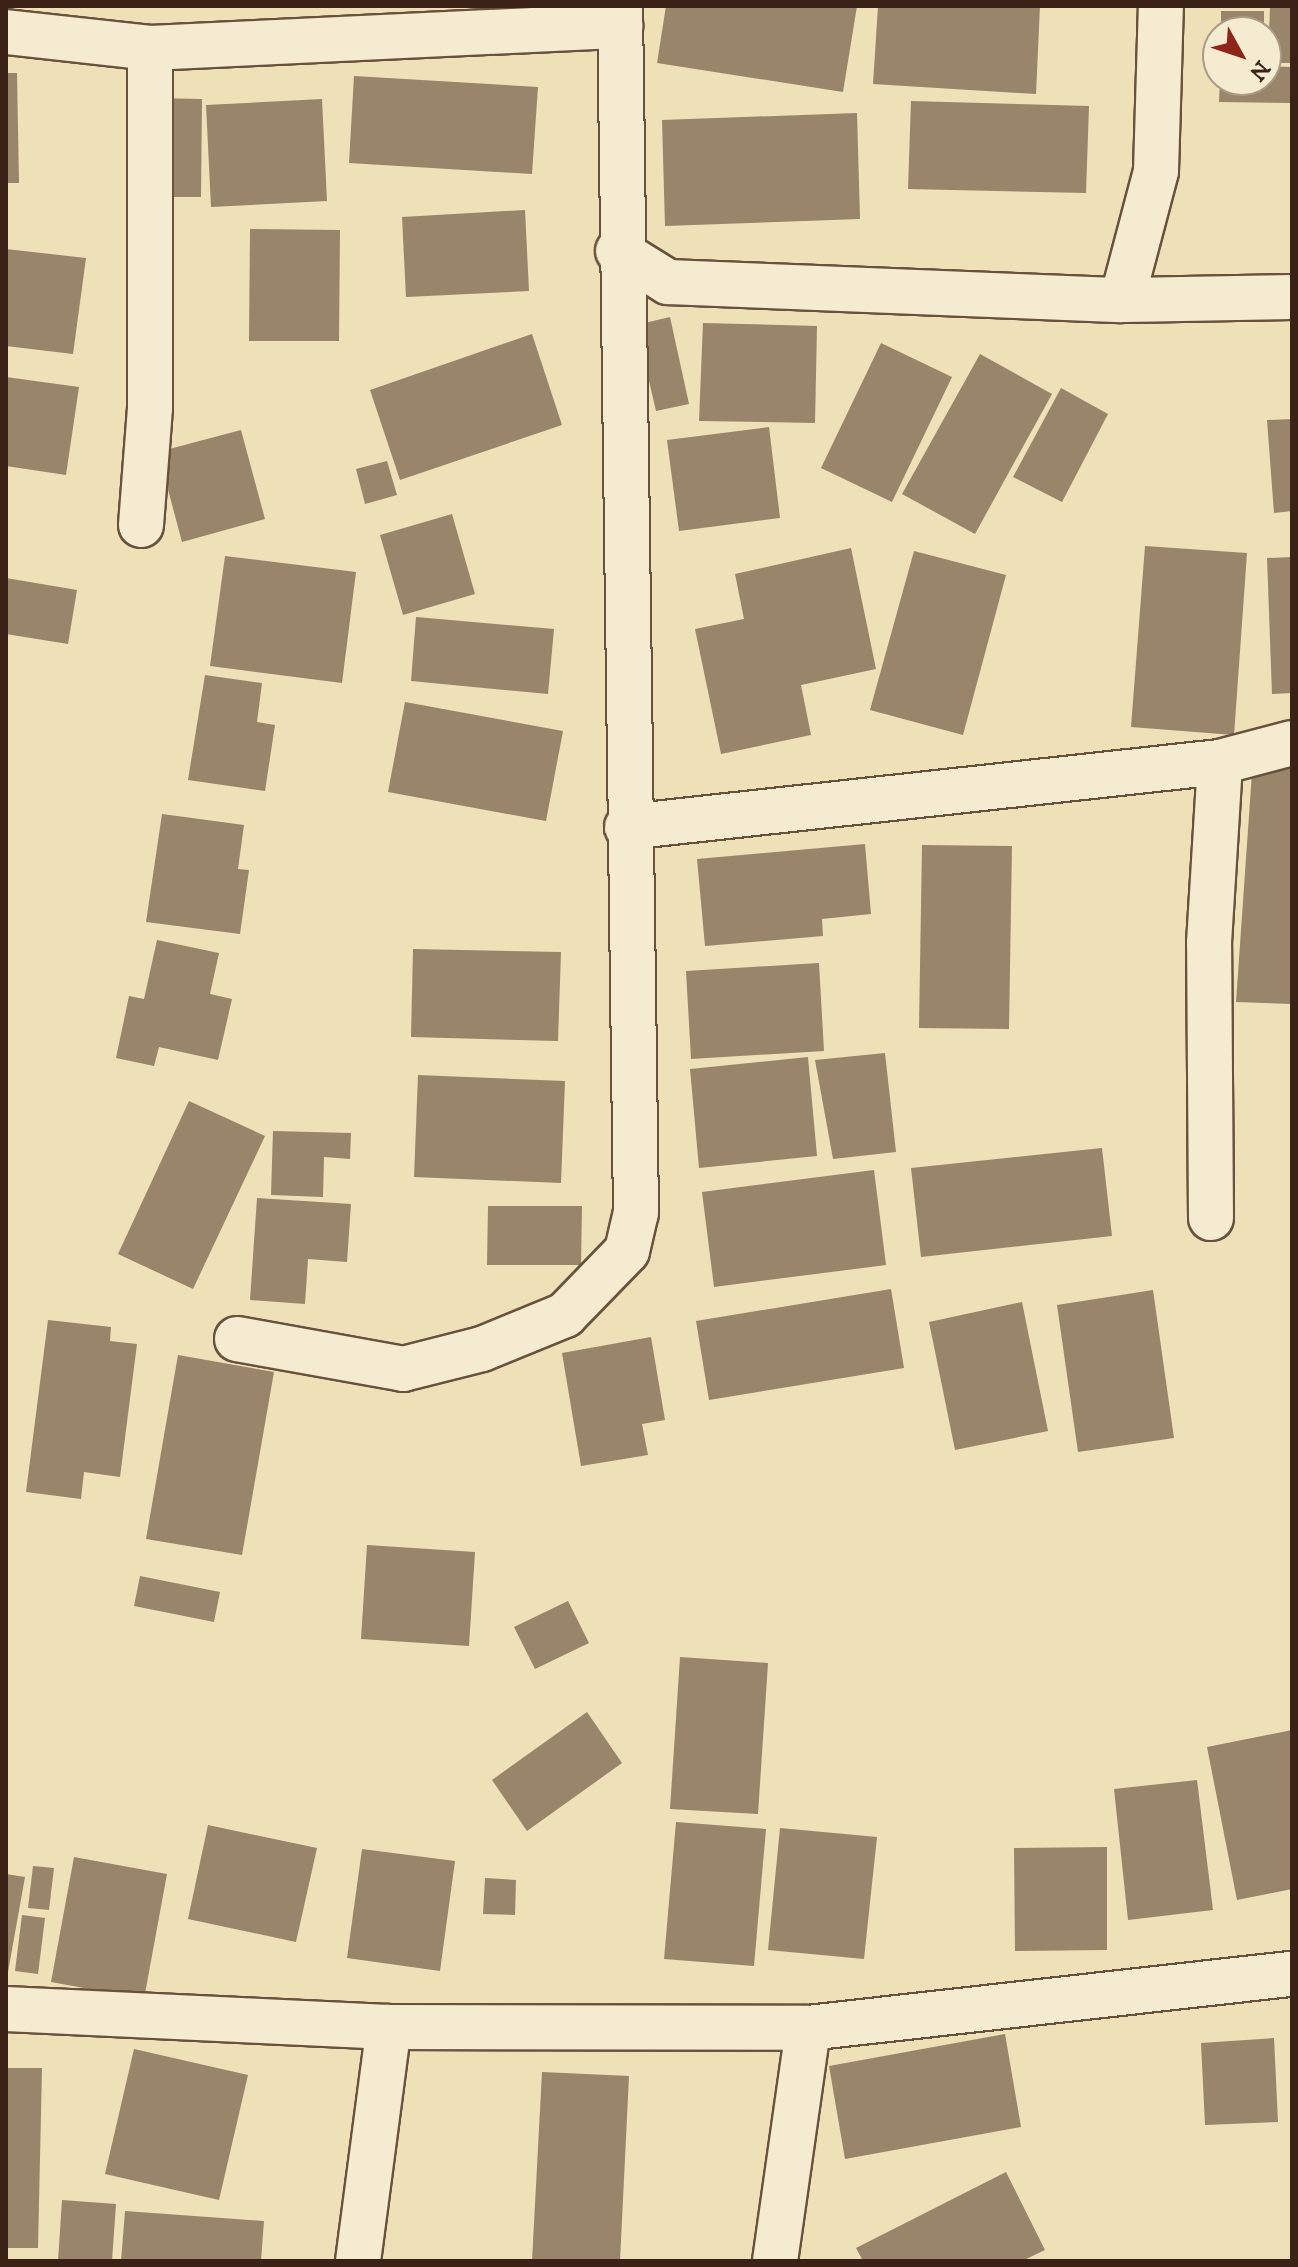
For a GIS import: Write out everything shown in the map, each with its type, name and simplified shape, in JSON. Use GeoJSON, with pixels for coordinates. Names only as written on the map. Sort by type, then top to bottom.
{"type":"FeatureCollection","features":[{"type":"Feature","properties":{"kind":"street"},"geometry":{"type":"LineString","coordinates":[[1122,300],[1156,171],[1161,6]]}},
{"type":"Feature","properties":{"kind":"street"},"geometry":{"type":"LineString","coordinates":[[6,32],[150,48],[620,16],[618,251],[636,1213],[627,1251],[605,1281],[565,1315],[482,1349],[403,1369],[237,1339]]}},
{"type":"Feature","properties":{"kind":"street"},"geometry":{"type":"LineString","coordinates":[[141,525],[150,408],[150,48]]}},
{"type":"Feature","properties":{"kind":"street"},"geometry":{"type":"LineString","coordinates":[[618,251],[668,282],[1122,300],[1292,297]]}},
{"type":"Feature","properties":{"kind":"street"},"geometry":{"type":"LineString","coordinates":[[619,317],[668,282]]}},
{"type":"Feature","properties":{"kind":"street"},"geometry":{"type":"LineString","coordinates":[[627,827],[1220,762],[1292,743]]}},
{"type":"Feature","properties":{"kind":"street"},"geometry":{"type":"LineString","coordinates":[[1211,1218],[1209,943],[1220,762]]}},
{"type":"Feature","properties":{"kind":"street"},"geometry":{"type":"LineString","coordinates":[[6,2009],[389,2027],[808,2028],[1292,1974]]}},
{"type":"Feature","properties":{"kind":"street"},"geometry":{"type":"LineString","coordinates":[[358,2261],[389,2027]]}},
{"type":"Feature","properties":{"kind":"street"},"geometry":{"type":"LineString","coordinates":[[775,2261],[808,2028]]}},
{"type":"Feature","properties":{"kind":"building"},"geometry":{"type":"Polygon","coordinates":[[[666,6],[857,6],[843,92],[657,63],[666,6]]]}},
{"type":"Feature","properties":{"kind":"building"},"geometry":{"type":"Polygon","coordinates":[[[878,6],[1040,6],[1036,94],[873,84],[878,6]]]}},
{"type":"Feature","properties":{"kind":"building"},"geometry":{"type":"Polygon","coordinates":[[[1270,7],[1292,7],[1292,63],[1282,63],[1282,16],[1270,16],[1270,7]]]}},
{"type":"Feature","properties":{"kind":"building"},"geometry":{"type":"Polygon","coordinates":[[[1221,11],[1264,11],[1264,16],[1221,16],[1221,11]]]}},
{"type":"Feature","properties":{"kind":"building"},"geometry":{"type":"Polygon","coordinates":[[[1282,67],[1292,67],[1292,103],[1219,102],[1219,96],[1282,96],[1282,67]]]}},
{"type":"Feature","properties":{"kind":"building"},"geometry":{"type":"Polygon","coordinates":[[[6,73],[17,73],[19,183],[6,183],[6,73]]]}},
{"type":"Feature","properties":{"kind":"building"},"geometry":{"type":"Polygon","coordinates":[[[354,76],[538,87],[532,174],[349,163],[354,76]]]}},
{"type":"Feature","properties":{"kind":"building"},"geometry":{"type":"Polygon","coordinates":[[[155,98],[202,99],[201,197],[154,197],[155,98]]]}},
{"type":"Feature","properties":{"kind":"building"},"geometry":{"type":"Polygon","coordinates":[[[322,99],[327,201],[211,207],[206,105],[322,99]]]}},
{"type":"Feature","properties":{"kind":"building"},"geometry":{"type":"Polygon","coordinates":[[[911,101],[1089,106],[1086,193],[908,189],[911,101]]]}},
{"type":"Feature","properties":{"kind":"building"},"geometry":{"type":"Polygon","coordinates":[[[857,113],[860,219],[665,226],[662,120],[857,113]]]}},
{"type":"Feature","properties":{"kind":"building"},"geometry":{"type":"Polygon","coordinates":[[[525,210],[529,291],[406,297],[402,217],[525,210]]]}},
{"type":"Feature","properties":{"kind":"building"},"geometry":{"type":"Polygon","coordinates":[[[250,229],[340,230],[339,341],[249,341],[250,229]]]}},
{"type":"Feature","properties":{"kind":"building"},"geometry":{"type":"Polygon","coordinates":[[[6,249],[86,258],[73,354],[6,346],[6,249]]]}},
{"type":"Feature","properties":{"kind":"building"},"geometry":{"type":"Polygon","coordinates":[[[670,317],[689,404],[656,411],[636,325],[670,317]]]}},
{"type":"Feature","properties":{"kind":"building"},"geometry":{"type":"Polygon","coordinates":[[[703,323],[817,326],[815,423],[699,421],[703,323]]]}},
{"type":"Feature","properties":{"kind":"building"},"geometry":{"type":"Polygon","coordinates":[[[532,334],[562,425],[400,480],[370,390],[532,334]]]}},
{"type":"Feature","properties":{"kind":"building"},"geometry":{"type":"Polygon","coordinates":[[[881,343],[952,377],[892,502],[821,468],[881,343]]]}},
{"type":"Feature","properties":{"kind":"building"},"geometry":{"type":"Polygon","coordinates":[[[980,354],[1052,394],[975,534],[902,494],[980,354]]]}},
{"type":"Feature","properties":{"kind":"building"},"geometry":{"type":"Polygon","coordinates":[[[6,377],[79,387],[66,475],[6,466],[6,377]]]}},
{"type":"Feature","properties":{"kind":"building"},"geometry":{"type":"Polygon","coordinates":[[[1061,388],[1108,414],[1062,502],[1013,477],[1061,388]]]}},
{"type":"Feature","properties":{"kind":"building"},"geometry":{"type":"Polygon","coordinates":[[[1292,419],[1292,511],[1274,513],[1267,420],[1292,419]]]}},
{"type":"Feature","properties":{"kind":"building"},"geometry":{"type":"Polygon","coordinates":[[[769,427],[780,518],[679,531],[667,440],[769,427]]]}},
{"type":"Feature","properties":{"kind":"building"},"geometry":{"type":"Polygon","coordinates":[[[241,430],[265,519],[182,542],[158,452],[241,430]]]}},
{"type":"Feature","properties":{"kind":"building"},"geometry":{"type":"Polygon","coordinates":[[[387,461],[397,495],[365,504],[356,469],[387,461]]]}},
{"type":"Feature","properties":{"kind":"building"},"geometry":{"type":"Polygon","coordinates":[[[452,514],[475,594],[403,615],[380,535],[452,514]]]}},
{"type":"Feature","properties":{"kind":"building"},"geometry":{"type":"Polygon","coordinates":[[[1145,546],[1247,553],[1234,735],[1131,727],[1145,546]]]}},
{"type":"Feature","properties":{"kind":"building"},"geometry":{"type":"Polygon","coordinates":[[[851,548],[876,669],[801,685],[811,735],[721,754],[695,629],[744,619],[735,574],[851,548]]]}},
{"type":"Feature","properties":{"kind":"building"},"geometry":{"type":"Polygon","coordinates":[[[914,551],[1006,575],[963,735],[870,710],[914,551]]]}},
{"type":"Feature","properties":{"kind":"building"},"geometry":{"type":"Polygon","coordinates":[[[225,556],[356,572],[342,683],[210,666],[225,556]]]}},
{"type":"Feature","properties":{"kind":"building"},"geometry":{"type":"Polygon","coordinates":[[[1292,557],[1292,693],[1272,694],[1267,558],[1292,557]]]}},
{"type":"Feature","properties":{"kind":"building"},"geometry":{"type":"Polygon","coordinates":[[[6,578],[77,590],[68,644],[6,634],[6,578]]]}},
{"type":"Feature","properties":{"kind":"building"},"geometry":{"type":"Polygon","coordinates":[[[416,617],[554,629],[548,694],[411,681],[416,617]]]}},
{"type":"Feature","properties":{"kind":"building"},"geometry":{"type":"Polygon","coordinates":[[[205,675],[262,683],[257,722],[275,725],[265,791],[188,780],[205,675]]]}},
{"type":"Feature","properties":{"kind":"building"},"geometry":{"type":"Polygon","coordinates":[[[405,702],[563,731],[546,821],[388,792],[405,702]]]}},
{"type":"Feature","properties":{"kind":"building"},"geometry":{"type":"Polygon","coordinates":[[[1253,758],[1292,759],[1292,1004],[1236,1002],[1253,758]]]}},
{"type":"Feature","properties":{"kind":"building"},"geometry":{"type":"Polygon","coordinates":[[[162,814],[244,825],[238,869],[249,870],[240,934],[146,922],[162,814]]]}},
{"type":"Feature","properties":{"kind":"building"},"geometry":{"type":"Polygon","coordinates":[[[865,844],[871,914],[822,919],[823,936],[705,946],[697,859],[865,844]]]}},
{"type":"Feature","properties":{"kind":"building"},"geometry":{"type":"Polygon","coordinates":[[[922,845],[1012,846],[1009,1029],[919,1028],[922,845]]]}},
{"type":"Feature","properties":{"kind":"building"},"geometry":{"type":"Polygon","coordinates":[[[157,940],[219,953],[210,994],[232,999],[218,1060],[159,1047],[154,1066],[116,1058],[129,996],[144,999],[157,940]]]}},
{"type":"Feature","properties":{"kind":"building"},"geometry":{"type":"Polygon","coordinates":[[[413,949],[561,952],[558,1041],[411,1037],[413,949]]]}},
{"type":"Feature","properties":{"kind":"building"},"geometry":{"type":"Polygon","coordinates":[[[819,963],[824,1051],[691,1059],[686,971],[819,963]]]}},
{"type":"Feature","properties":{"kind":"building"},"geometry":{"type":"Polygon","coordinates":[[[885,1053],[896,1152],[833,1159],[815,1060],[885,1053]]]}},
{"type":"Feature","properties":{"kind":"building"},"geometry":{"type":"Polygon","coordinates":[[[808,1057],[817,1156],[699,1168],[690,1069],[808,1057]]]}},
{"type":"Feature","properties":{"kind":"building"},"geometry":{"type":"Polygon","coordinates":[[[418,1075],[565,1081],[561,1183],[414,1177],[418,1075]]]}},
{"type":"Feature","properties":{"kind":"building"},"geometry":{"type":"Polygon","coordinates":[[[189,1101],[265,1136],[193,1289],[118,1254],[189,1101]]]}},
{"type":"Feature","properties":{"kind":"building"},"geometry":{"type":"Polygon","coordinates":[[[273,1131],[351,1133],[350,1159],[324,1157],[323,1197],[271,1195],[273,1131]]]}},
{"type":"Feature","properties":{"kind":"building"},"geometry":{"type":"Polygon","coordinates":[[[1102,1148],[1112,1236],[921,1257],[911,1168],[1102,1148]]]}},
{"type":"Feature","properties":{"kind":"building"},"geometry":{"type":"Polygon","coordinates":[[[874,1170],[886,1265],[714,1287],[702,1192],[874,1170]]]}},
{"type":"Feature","properties":{"kind":"building"},"geometry":{"type":"Polygon","coordinates":[[[257,1198],[351,1204],[347,1262],[308,1259],[305,1304],[250,1300],[257,1198]]]}},
{"type":"Feature","properties":{"kind":"building"},"geometry":{"type":"Polygon","coordinates":[[[488,1206],[582,1206],[581,1265],[487,1265],[488,1206]]]}},
{"type":"Feature","properties":{"kind":"building"},"geometry":{"type":"Polygon","coordinates":[[[891,1289],[904,1368],[709,1400],[696,1321],[891,1289]]]}},
{"type":"Feature","properties":{"kind":"building"},"geometry":{"type":"Polygon","coordinates":[[[1153,1290],[1174,1438],[1078,1452],[1057,1305],[1153,1290]]]}},
{"type":"Feature","properties":{"kind":"building"},"geometry":{"type":"Polygon","coordinates":[[[1022,1302],[1048,1431],[955,1450],[929,1322],[1022,1302]]]}},
{"type":"Feature","properties":{"kind":"building"},"geometry":{"type":"Polygon","coordinates":[[[48,1320],[111,1327],[110,1341],[137,1344],[120,1477],[84,1472],[81,1499],[26,1492],[48,1320]]]}},
{"type":"Feature","properties":{"kind":"building"},"geometry":{"type":"Polygon","coordinates":[[[651,1337],[665,1420],[642,1424],[648,1455],[581,1466],[562,1353],[651,1337]]]}},
{"type":"Feature","properties":{"kind":"building"},"geometry":{"type":"Polygon","coordinates":[[[178,1355],[274,1372],[242,1555],[146,1539],[178,1355]]]}},
{"type":"Feature","properties":{"kind":"building"},"geometry":{"type":"Polygon","coordinates":[[[367,1545],[475,1552],[469,1646],[361,1639],[367,1545]]]}},
{"type":"Feature","properties":{"kind":"building"},"geometry":{"type":"Polygon","coordinates":[[[140,1576],[220,1592],[214,1622],[134,1606],[140,1576]]]}},
{"type":"Feature","properties":{"kind":"building"},"geometry":{"type":"Polygon","coordinates":[[[568,1601],[589,1643],[535,1669],[514,1627],[568,1601]]]}},
{"type":"Feature","properties":{"kind":"building"},"geometry":{"type":"Polygon","coordinates":[[[680,1657],[768,1663],[758,1814],[670,1809],[680,1657]]]}},
{"type":"Feature","properties":{"kind":"building"},"geometry":{"type":"Polygon","coordinates":[[[587,1712],[622,1763],[527,1831],[492,1780],[587,1712]]]}},
{"type":"Feature","properties":{"kind":"building"},"geometry":{"type":"Polygon","coordinates":[[[1292,1730],[1292,1889],[1237,1900],[1207,1747],[1292,1730]]]}},
{"type":"Feature","properties":{"kind":"building"},"geometry":{"type":"Polygon","coordinates":[[[1197,1780],[1213,1910],[1128,1920],[1114,1789],[1197,1780]]]}},
{"type":"Feature","properties":{"kind":"building"},"geometry":{"type":"Polygon","coordinates":[[[676,1822],[766,1829],[754,1966],[664,1959],[676,1822]]]}},
{"type":"Feature","properties":{"kind":"building"},"geometry":{"type":"Polygon","coordinates":[[[208,1825],[317,1848],[296,1942],[188,1919],[208,1825]]]}},
{"type":"Feature","properties":{"kind":"building"},"geometry":{"type":"Polygon","coordinates":[[[780,1828],[877,1837],[864,1959],[768,1950],[780,1828]]]}},
{"type":"Feature","properties":{"kind":"building"},"geometry":{"type":"Polygon","coordinates":[[[1107,1847],[1107,1950],[1015,1951],[1014,1848],[1107,1847]]]}},
{"type":"Feature","properties":{"kind":"building"},"geometry":{"type":"Polygon","coordinates":[[[362,1849],[455,1861],[440,1971],[347,1958],[362,1849]]]}},
{"type":"Feature","properties":{"kind":"building"},"geometry":{"type":"Polygon","coordinates":[[[74,1857],[167,1874],[144,1999],[51,1982],[74,1857]]]}},
{"type":"Feature","properties":{"kind":"building"},"geometry":{"type":"Polygon","coordinates":[[[33,1866],[54,1868],[49,1910],[28,1908],[33,1866]]]}},
{"type":"Feature","properties":{"kind":"building"},"geometry":{"type":"Polygon","coordinates":[[[6,1874],[25,1877],[8,1972],[6,1972],[6,1874]]]}},
{"type":"Feature","properties":{"kind":"building"},"geometry":{"type":"Polygon","coordinates":[[[485,1878],[516,1880],[515,1915],[483,1914],[485,1878]]]}},
{"type":"Feature","properties":{"kind":"building"},"geometry":{"type":"Polygon","coordinates":[[[22,1915],[45,1918],[38,1974],[15,1971],[22,1915]]]}},
{"type":"Feature","properties":{"kind":"building"},"geometry":{"type":"Polygon","coordinates":[[[1005,2034],[1021,2127],[845,2159],[829,2066],[1005,2034]]]}},
{"type":"Feature","properties":{"kind":"building"},"geometry":{"type":"Polygon","coordinates":[[[1274,2038],[1278,2122],[1205,2125],[1201,2043],[1274,2038]]]}},
{"type":"Feature","properties":{"kind":"building"},"geometry":{"type":"Polygon","coordinates":[[[134,2049],[248,2075],[219,2200],[105,2174],[134,2049]]]}},
{"type":"Feature","properties":{"kind":"building"},"geometry":{"type":"Polygon","coordinates":[[[6,2068],[42,2068],[38,2248],[6,2248],[6,2068]]]}},
{"type":"Feature","properties":{"kind":"building"},"geometry":{"type":"Polygon","coordinates":[[[542,2072],[629,2076],[620,2261],[532,2261],[542,2072]]]}},
{"type":"Feature","properties":{"kind":"building"},"geometry":{"type":"Polygon","coordinates":[[[1006,2172],[1045,2250],[1022,2261],[863,2261],[856,2248],[1006,2172]]]}},
{"type":"Feature","properties":{"kind":"building"},"geometry":{"type":"Polygon","coordinates":[[[62,2200],[116,2204],[112,2261],[58,2261],[62,2200]]]}},
{"type":"Feature","properties":{"kind":"building"},"geometry":{"type":"Polygon","coordinates":[[[125,2211],[264,2221],[261,2261],[121,2261],[125,2211]]]}}]}
